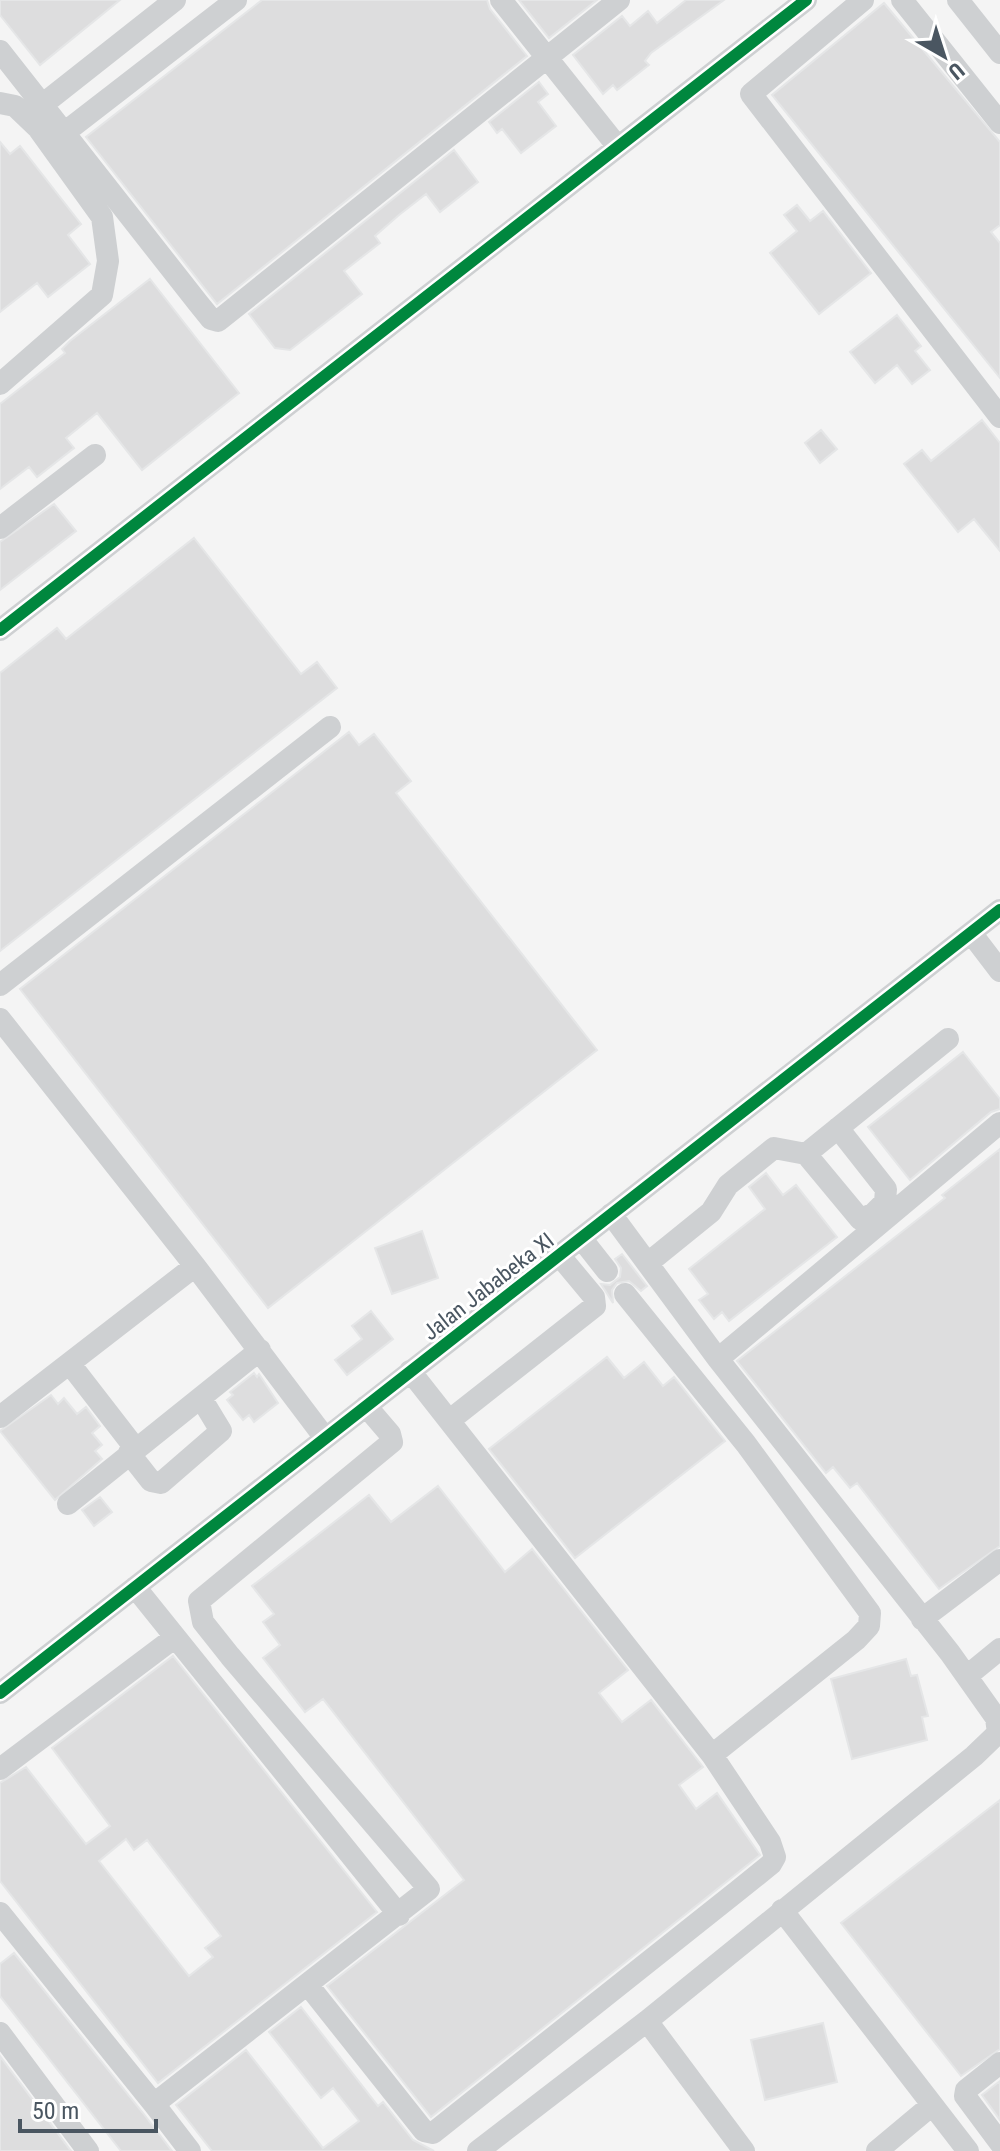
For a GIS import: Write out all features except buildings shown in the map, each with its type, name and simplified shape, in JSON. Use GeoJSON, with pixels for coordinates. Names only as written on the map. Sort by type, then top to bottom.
{"type":"FeatureCollection","features":[{"type":"Feature","properties":{"kind":"street"},"geometry":{"type":"LineString","coordinates":[[42,105],[175,0]]}},
{"type":"Feature","properties":{"kind":"street"},"geometry":{"type":"LineString","coordinates":[[64,133],[236,0]]}},
{"type":"Feature","properties":{"kind":"street"},"geometry":{"type":"LineString","coordinates":[[501,0],[618,147]]}},
{"type":"Feature","properties":{"kind":"street"},"geometry":{"type":"LineString","coordinates":[[0,51],[198,303],[211,319],[218,321],[619,0]]}},
{"type":"Feature","properties":{"kind":"street"},"geometry":{"type":"LineString","coordinates":[[0,630],[806,0]]}},
{"type":"Feature","properties":{"kind":"street"},"geometry":{"type":"LineString","coordinates":[[863,0],[751,94],[1000,417]]}},
{"type":"Feature","properties":{"kind":"street"},"geometry":{"type":"LineString","coordinates":[[902,0],[1000,123]]}},
{"type":"Feature","properties":{"kind":"street"},"geometry":{"type":"LineString","coordinates":[[958,0],[1000,53]]}},
{"type":"Feature","properties":{"kind":"street"},"geometry":{"type":"LineString","coordinates":[[0,103],[15,106],[38,128],[102,217],[108,261],[102,295],[0,384]]}},
{"type":"Feature","properties":{"kind":"street"},"geometry":{"type":"LineString","coordinates":[[0,528],[95,455]]}},
{"type":"Feature","properties":{"kind":"street"},"geometry":{"type":"LineString","coordinates":[[0,985],[330,727]]}},
{"type":"Feature","properties":{"kind":"street","name":"Jalan Jababeka XI"},"geometry":{"type":"LineString","coordinates":[[0,1693],[1000,910]]}},
{"type":"Feature","properties":{"kind":"street"},"geometry":{"type":"LineString","coordinates":[[971,933],[1000,971]]}},
{"type":"Feature","properties":{"kind":"street"},"geometry":{"type":"LineString","coordinates":[[2,1026],[195,1266],[325,1438]]}},
{"type":"Feature","properties":{"kind":"street"},"geometry":{"type":"LineString","coordinates":[[806,1154],[948,1039]]}},
{"type":"Feature","properties":{"kind":"street"},"geometry":{"type":"LineString","coordinates":[[718,1359],[1000,1123]]}},
{"type":"Feature","properties":{"kind":"street"},"geometry":{"type":"LineString","coordinates":[[648,1263],[711,1212],[726,1186],[774,1148],[806,1154],[860,1219],[873,1214],[885,1202],[886,1189],[838,1128]]}},
{"type":"Feature","properties":{"kind":"street"},"geometry":{"type":"LineString","coordinates":[[478,2151],[647,2021],[998,1733],[996,1718],[967,1676],[718,1359],[611,1214]]}},
{"type":"Feature","properties":{"kind":"street"},"geometry":{"type":"LineString","coordinates":[[581,1238],[607,1271]]}},
{"type":"Feature","properties":{"kind":"street"},"geometry":{"type":"LineString","coordinates":[[450,1420],[595,1306],[594,1297],[559,1255]]}},
{"type":"Feature","properties":{"kind":"street"},"geometry":{"type":"LineString","coordinates":[[0,1417],[195,1266]]}},
{"type":"Feature","properties":{"kind":"street"},"geometry":{"type":"LineString","coordinates":[[625,1294],[746,1444],[870,1613],[869,1626],[856,1640],[712,1755]]}},
{"type":"Feature","properties":{"kind":"street"},"geometry":{"type":"LineString","coordinates":[[68,1504],[260,1350]]}},
{"type":"Feature","properties":{"kind":"street"},"geometry":{"type":"LineString","coordinates":[[70,1364],[151,1481],[161,1483],[221,1431],[201,1398]]}},
{"type":"Feature","properties":{"kind":"street"},"geometry":{"type":"LineString","coordinates":[[308,1985],[423,2130],[433,2133],[773,1861],[770,1842],[712,1755],[410,1371]]}},
{"type":"Feature","properties":{"kind":"street"},"geometry":{"type":"LineString","coordinates":[[154,2104],[428,1891],[428,1885],[203,1622],[199,1601],[392,1442],[390,1434],[366,1406]]}},
{"type":"Feature","properties":{"kind":"street"},"geometry":{"type":"LineString","coordinates":[[922,1619],[1000,1560]]}},
{"type":"Feature","properties":{"kind":"street"},"geometry":{"type":"LineString","coordinates":[[135,1587],[399,1915]]}},
{"type":"Feature","properties":{"kind":"street"},"geometry":{"type":"LineString","coordinates":[[0,1769],[174,1638]]}},
{"type":"Feature","properties":{"kind":"street"},"geometry":{"type":"LineString","coordinates":[[967,1676],[1000,1649]]}},
{"type":"Feature","properties":{"kind":"street"},"geometry":{"type":"LineString","coordinates":[[782,1910],[968,2151]]}},
{"type":"Feature","properties":{"kind":"street"},"geometry":{"type":"LineString","coordinates":[[0,1913],[190,2151]]}},
{"type":"Feature","properties":{"kind":"street"},"geometry":{"type":"LineString","coordinates":[[647,2021],[744,2151]]}},
{"type":"Feature","properties":{"kind":"street"},"geometry":{"type":"LineString","coordinates":[[0,2033],[88,2151]]}},
{"type":"Feature","properties":{"kind":"street"},"geometry":{"type":"LineString","coordinates":[[1000,2063],[966,2090],[965,2096],[1000,2143]]}},
{"type":"Feature","properties":{"kind":"street"},"geometry":{"type":"LineString","coordinates":[[877,2151],[932,2105]]}},
{"type":"Feature","properties":{"kind":"cycle path"},"geometry":{"type":"LineString","coordinates":[[0,630],[806,0]]}},
{"type":"Feature","properties":{"kind":"cycle path"},"geometry":{"type":"LineString","coordinates":[[0,1693],[1000,910]]}}]}
